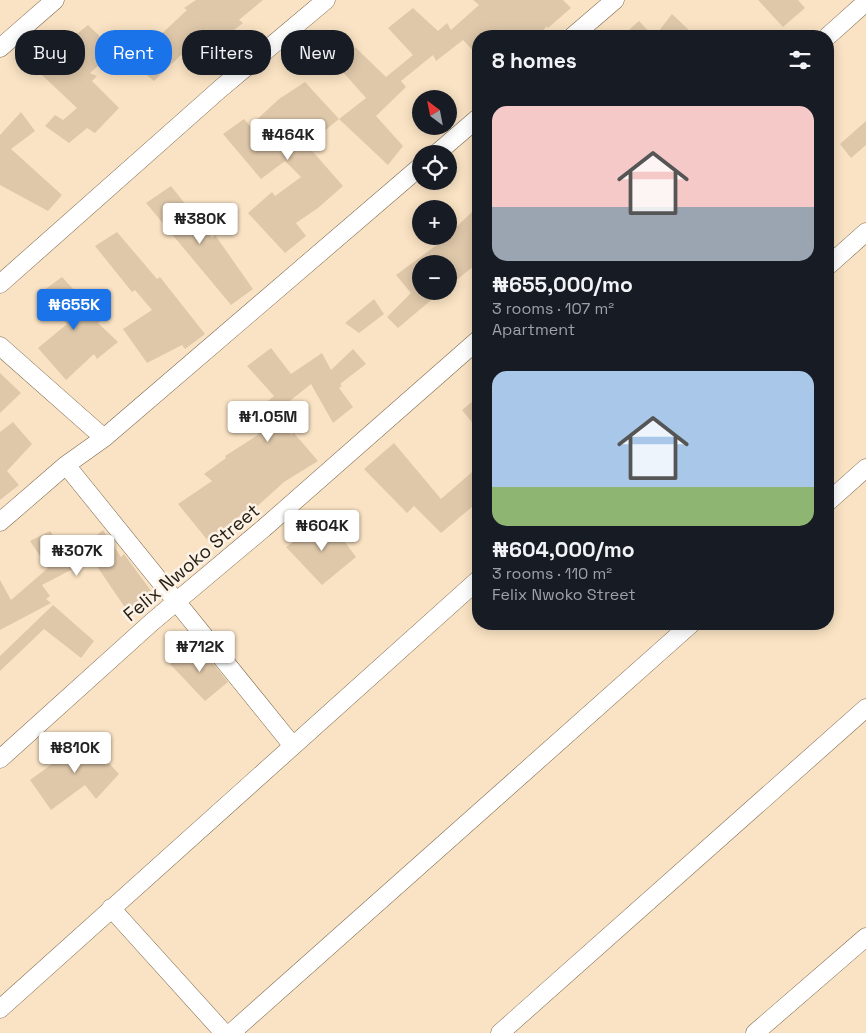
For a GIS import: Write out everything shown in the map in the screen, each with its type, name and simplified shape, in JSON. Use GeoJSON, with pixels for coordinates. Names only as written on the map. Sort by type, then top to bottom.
{"type":"FeatureCollection","features":[{"type":"Feature","properties":{"kind":"street"},"geometry":{"type":"LineString","coordinates":[[0,48],[55,0]]}},
{"type":"Feature","properties":{"kind":"street"},"geometry":{"type":"LineString","coordinates":[[0,284],[220,89],[326,0]]}},
{"type":"Feature","properties":{"kind":"street"},"geometry":{"type":"LineString","coordinates":[[580,30],[615,0]]}},
{"type":"Feature","properties":{"kind":"street"},"geometry":{"type":"LineString","coordinates":[[834,31],[866,2]]}},
{"type":"Feature","properties":{"kind":"street"},"geometry":{"type":"LineString","coordinates":[[446,145],[472,123]]}},
{"type":"Feature","properties":{"kind":"street"},"geometry":{"type":"LineString","coordinates":[[0,522],[66,465],[104,438],[412,174]]}},
{"type":"Feature","properties":{"kind":"street"},"geometry":{"type":"LineString","coordinates":[[834,261],[866,232]]}},
{"type":"Feature","properties":{"kind":"street","name":"Felix Nwoko Street"},"geometry":{"type":"LineString","coordinates":[[0,759],[152,622],[472,345]]}},
{"type":"Feature","properties":{"kind":"street"},"geometry":{"type":"LineString","coordinates":[[0,346],[104,438]]}},
{"type":"Feature","properties":{"kind":"street"},"geometry":{"type":"LineString","coordinates":[[66,465],[293,746]]}},
{"type":"Feature","properties":{"kind":"street"},"geometry":{"type":"LineString","coordinates":[[834,497],[866,468]]}},
{"type":"Feature","properties":{"kind":"street"},"geometry":{"type":"LineString","coordinates":[[0,1009],[472,585]]}},
{"type":"Feature","properties":{"kind":"street"},"geometry":{"type":"LineString","coordinates":[[231,1033],[684,630]]}},
{"type":"Feature","properties":{"kind":"street"},"geometry":{"type":"LineString","coordinates":[[500,1033],[866,708]]}},
{"type":"Feature","properties":{"kind":"street"},"geometry":{"type":"LineString","coordinates":[[111,908],[224,1033]]}},
{"type":"Feature","properties":{"kind":"street"},"geometry":{"type":"LineString","coordinates":[[755,1033],[866,937]]}},
{"type":"Feature","properties":{"kind":"building"},"geometry":{"type":"Polygon","coordinates":[[[196,0],[263,0],[239,20],[243,23],[234,30],[182,30],[182,56],[172,64],[172,30],[166,30],[187,10],[184,8],[196,0]]]}},
{"type":"Feature","properties":{"kind":"building"},"geometry":{"type":"Polygon","coordinates":[[[473,0],[563,0],[571,8],[543,30],[472,30],[472,50],[463,40],[436,61],[433,55],[401,81],[406,87],[376,116],[403,146],[388,165],[339,119],[366,98],[346,75],[354,75],[354,48],[386,77],[413,55],[388,28],[413,8],[438,31],[447,23],[451,30],[479,5],[473,0]]]}},
{"type":"Feature","properties":{"kind":"building"},"geometry":{"type":"Polygon","coordinates":[[[758,0],[798,0],[805,8],[783,27],[758,0]]]}},
{"type":"Feature","properties":{"kind":"building"},"geometry":{"type":"Polygon","coordinates":[[[672,14],[689,30],[660,30],[672,14]]]}},
{"type":"Feature","properties":{"kind":"building"},"geometry":{"type":"Polygon","coordinates":[[[639,21],[647,30],[629,30],[639,21]]]}},
{"type":"Feature","properties":{"kind":"building"},"geometry":{"type":"Polygon","coordinates":[[[88,25],[95,32],[95,69],[90,73],[97,76],[92,81],[119,108],[95,133],[87,128],[69,143],[45,126],[55,115],[63,120],[77,108],[42,75],[85,75],[85,30],[82,30],[88,25]]]}},
{"type":"Feature","properties":{"kind":"building"},"geometry":{"type":"Polygon","coordinates":[[[147,75],[160,75],[154,81],[147,75]]]}},
{"type":"Feature","properties":{"kind":"building"},"geometry":{"type":"Polygon","coordinates":[[[305,82],[339,119],[307,145],[343,186],[318,208],[296,223],[306,236],[285,253],[248,213],[272,192],[275,196],[301,177],[285,161],[261,179],[223,134],[244,119],[250,126],[279,99],[305,82]]]}},
{"type":"Feature","properties":{"kind":"building"},"geometry":{"type":"Polygon","coordinates":[[[21,112],[35,131],[11,149],[62,195],[48,211],[0,185],[0,135],[21,112]]]}},
{"type":"Feature","properties":{"kind":"building"},"geometry":{"type":"Polygon","coordinates":[[[866,121],[866,145],[851,158],[840,144],[866,121]]]}},
{"type":"Feature","properties":{"kind":"building"},"geometry":{"type":"Polygon","coordinates":[[[171,186],[212,238],[215,235],[253,289],[231,305],[146,203],[171,186]]]}},
{"type":"Feature","properties":{"kind":"building"},"geometry":{"type":"Polygon","coordinates":[[[472,212],[472,268],[457,280],[457,255],[423,255],[437,245],[457,245],[457,226],[472,212]]]}},
{"type":"Feature","properties":{"kind":"building"},"geometry":{"type":"Polygon","coordinates":[[[117,232],[157,279],[160,277],[205,334],[185,349],[182,345],[147,363],[123,329],[152,310],[135,290],[132,292],[95,246],[117,232]]]}},
{"type":"Feature","properties":{"kind":"building"},"geometry":{"type":"Polygon","coordinates":[[[412,263],[412,300],[431,300],[398,328],[387,317],[411,293],[396,275],[412,263]]]}},
{"type":"Feature","properties":{"kind":"building"},"geometry":{"type":"Polygon","coordinates":[[[62,277],[102,320],[98,323],[118,342],[97,359],[94,354],[66,380],[38,348],[67,324],[40,293],[62,277]]]}},
{"type":"Feature","properties":{"kind":"building"},"geometry":{"type":"Polygon","coordinates":[[[374,299],[384,314],[359,333],[345,323],[374,299]]]}},
{"type":"Feature","properties":{"kind":"building"},"geometry":{"type":"Polygon","coordinates":[[[271,348],[291,374],[322,353],[331,370],[353,349],[366,364],[340,384],[342,386],[339,388],[353,407],[333,423],[311,384],[276,412],[291,435],[294,433],[318,461],[284,482],[250,513],[247,510],[209,542],[178,504],[212,481],[204,474],[226,458],[225,456],[258,435],[248,417],[274,396],[247,366],[271,348]]]}},
{"type":"Feature","properties":{"kind":"building"},"geometry":{"type":"Polygon","coordinates":[[[0,373],[21,393],[0,413],[0,373]]]}},
{"type":"Feature","properties":{"kind":"building"},"geometry":{"type":"Polygon","coordinates":[[[472,402],[472,422],[462,410],[472,402]]]}},
{"type":"Feature","properties":{"kind":"building"},"geometry":{"type":"Polygon","coordinates":[[[13,422],[32,444],[7,471],[19,485],[0,500],[0,432],[13,422]]]}},
{"type":"Feature","properties":{"kind":"building"},"geometry":{"type":"Polygon","coordinates":[[[394,443],[441,499],[472,472],[472,507],[441,533],[414,506],[407,513],[364,469],[394,443]]]}},
{"type":"Feature","properties":{"kind":"building"},"geometry":{"type":"Polygon","coordinates":[[[328,519],[356,557],[322,585],[286,547],[328,519]]]}},
{"type":"Feature","properties":{"kind":"building"},"geometry":{"type":"Polygon","coordinates":[[[103,530],[121,557],[124,554],[157,599],[130,615],[92,559],[42,585],[50,596],[46,599],[51,603],[0,630],[0,580],[11,600],[48,568],[30,541],[50,531],[69,557],[103,530]]]}},
{"type":"Feature","properties":{"kind":"building"},"geometry":{"type":"Polygon","coordinates":[[[53,605],[94,641],[81,658],[44,629],[0,671],[0,656],[53,605]]]}},
{"type":"Feature","properties":{"kind":"building"},"geometry":{"type":"Polygon","coordinates":[[[198,645],[228,682],[205,701],[170,664],[198,645]]]}},
{"type":"Feature","properties":{"kind":"building"},"geometry":{"type":"Polygon","coordinates":[[[82,734],[119,774],[96,799],[85,785],[51,810],[30,780],[63,756],[60,753],[82,734]]]}}]}
